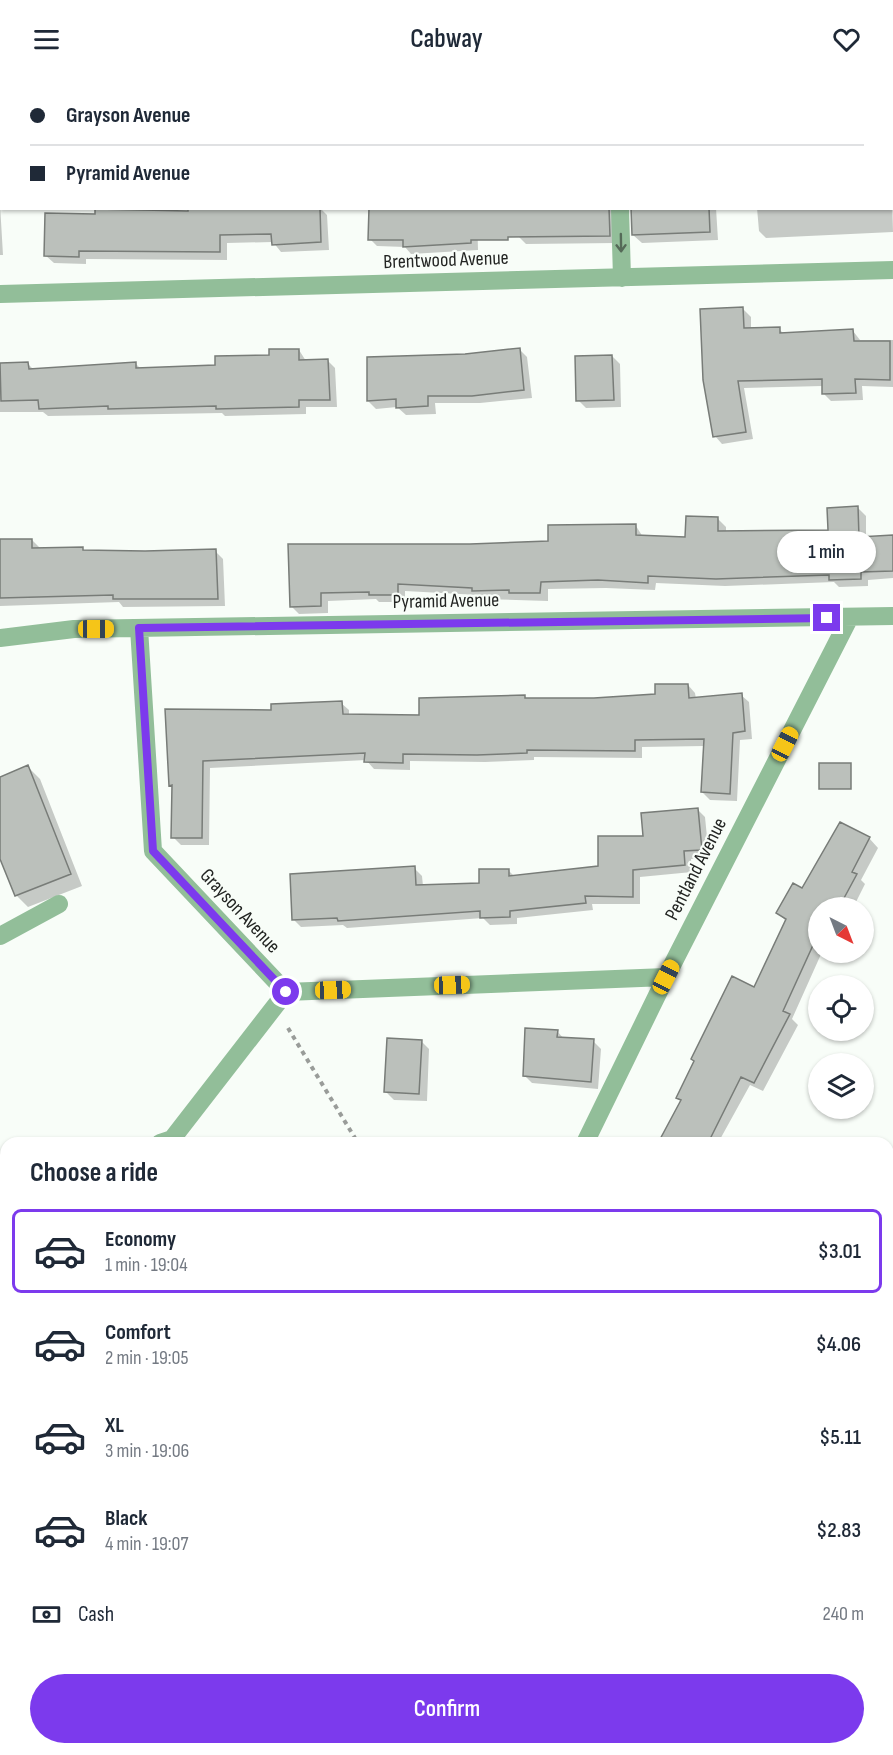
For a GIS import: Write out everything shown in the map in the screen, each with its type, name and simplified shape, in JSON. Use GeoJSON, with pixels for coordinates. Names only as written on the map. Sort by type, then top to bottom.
{"type":"FeatureCollection","features":[{"type":"Feature","properties":{"kind":"street"},"geometry":{"type":"LineString","coordinates":[[620,210],[622,278]]}},
{"type":"Feature","properties":{"kind":"street","name":"Brentwood Avenue"},"geometry":{"type":"LineString","coordinates":[[0,294],[893,270]]}},
{"type":"Feature","properties":{"kind":"street","name":"Pyramid Avenue"},"geometry":{"type":"LineString","coordinates":[[0,638],[74,629],[893,616]]}},
{"type":"Feature","properties":{"kind":"street","name":"Pentland Avenue"},"geometry":{"type":"LineString","coordinates":[[588,1137],[666,977],[850,617]]}},
{"type":"Feature","properties":{"kind":"street","name":"Grayson Avenue"},"geometry":{"type":"LineString","coordinates":[[139,628],[153,851],[281,999]]}},
{"type":"Feature","properties":{"kind":"street"},"geometry":{"type":"LineString","coordinates":[[0,936],[59,904]]}},
{"type":"Feature","properties":{"kind":"street"},"geometry":{"type":"LineString","coordinates":[[174,1137],[281,999],[666,977]]}},
{"type":"Feature","properties":{"kind":"path"},"geometry":{"type":"LineString","coordinates":[[281,999],[355,1137]]}},
{"type":"Feature","properties":{"kind":"building"},"geometry":{"type":"Polygon","coordinates":[[[95,210],[320,210],[321,242],[272,245],[271,234],[220,235],[220,252],[79,251],[79,257],[44,256],[45,213],[95,214],[95,210]]]}},
{"type":"Feature","properties":{"kind":"building"},"geometry":{"type":"Polygon","coordinates":[[[369,210],[609,210],[610,236],[508,237],[508,240],[471,240],[471,243],[403,247],[403,240],[368,240],[369,210]]]}},
{"type":"Feature","properties":{"kind":"building"},"geometry":{"type":"Polygon","coordinates":[[[631,210],[709,210],[710,232],[632,235],[631,210]]]}},
{"type":"Feature","properties":{"kind":"building"},"geometry":{"type":"Polygon","coordinates":[[[743,307],[744,328],[780,327],[780,333],[853,329],[854,341],[890,341],[890,380],[855,379],[856,393],[822,394],[822,379],[738,381],[746,432],[713,437],[703,380],[700,309],[743,307]]]}},
{"type":"Feature","properties":{"kind":"building"},"geometry":{"type":"Polygon","coordinates":[[[520,348],[524,390],[472,396],[428,396],[428,406],[396,408],[396,399],[367,401],[367,357],[465,354],[520,348]]]}},
{"type":"Feature","properties":{"kind":"building"},"geometry":{"type":"Polygon","coordinates":[[[269,349],[299,349],[299,360],[328,359],[330,400],[299,400],[299,407],[216,409],[216,406],[108,409],[108,406],[39,409],[38,400],[1,401],[0,363],[28,362],[29,369],[136,362],[136,368],[215,365],[215,356],[269,355],[269,349]]]}},
{"type":"Feature","properties":{"kind":"building"},"geometry":{"type":"Polygon","coordinates":[[[612,355],[614,400],[576,401],[575,356],[612,355]]]}},
{"type":"Feature","properties":{"kind":"building"},"geometry":{"type":"Polygon","coordinates":[[[858,506],[859,537],[893,535],[893,571],[861,572],[861,579],[829,580],[829,575],[716,579],[648,576],[648,583],[598,580],[541,582],[540,593],[509,593],[509,590],[472,591],[472,588],[398,584],[398,595],[369,595],[369,592],[321,593],[321,606],[290,607],[288,544],[470,544],[548,541],[548,525],[636,524],[636,535],[685,537],[686,516],[718,517],[718,531],[828,530],[827,508],[858,506]]]}},
{"type":"Feature","properties":{"kind":"building"},"geometry":{"type":"Polygon","coordinates":[[[0,539],[32,539],[32,548],[83,547],[83,550],[145,551],[216,549],[218,599],[113,599],[113,595],[0,598],[0,539]]]}},
{"type":"Feature","properties":{"kind":"building"},"geometry":{"type":"Polygon","coordinates":[[[655,684],[688,684],[689,698],[742,693],[745,731],[733,733],[730,794],[701,792],[704,739],[635,740],[635,751],[527,750],[527,753],[477,755],[403,754],[403,763],[364,762],[365,753],[203,761],[202,838],[171,838],[172,785],[169,786],[165,709],[271,710],[271,704],[342,701],[343,714],[419,715],[419,698],[525,695],[525,698],[594,698],[655,694],[655,684]]]}},
{"type":"Feature","properties":{"kind":"building"},"geometry":{"type":"Polygon","coordinates":[[[819,763],[851,763],[851,789],[819,789],[819,763]]]}},
{"type":"Feature","properties":{"kind":"building"},"geometry":{"type":"Polygon","coordinates":[[[28,765],[71,874],[15,896],[0,859],[0,777],[28,765]]]}},
{"type":"Feature","properties":{"kind":"building"},"geometry":{"type":"Polygon","coordinates":[[[698,808],[702,850],[684,851],[685,865],[633,870],[633,897],[585,896],[586,903],[510,911],[510,917],[480,918],[480,911],[338,921],[337,918],[292,920],[290,874],[415,866],[416,885],[479,883],[479,869],[509,869],[509,876],[598,866],[598,836],[643,836],[641,813],[698,808]]]}},
{"type":"Feature","properties":{"kind":"building"},"geometry":{"type":"Polygon","coordinates":[[[840,822],[870,837],[852,872],[857,874],[845,897],[808,897],[808,956],[783,1011],[790,1014],[754,1083],[741,1077],[711,1137],[661,1137],[681,1100],[676,1098],[694,1061],[691,1059],[732,976],[754,987],[786,919],[776,913],[793,883],[802,888],[840,822]]]}},
{"type":"Feature","properties":{"kind":"building"},"geometry":{"type":"Polygon","coordinates":[[[525,1028],[558,1030],[557,1037],[594,1039],[591,1082],[523,1076],[525,1028]]]}},
{"type":"Feature","properties":{"kind":"building"},"geometry":{"type":"Polygon","coordinates":[[[387,1038],[422,1040],[419,1094],[384,1092],[387,1038]]]}},
{"type":"Feature","properties":{"kind":"route"},"geometry":{"type":"LineString","coordinates":[[286,992],[153,851],[139,628],[827,618]]}}]}
